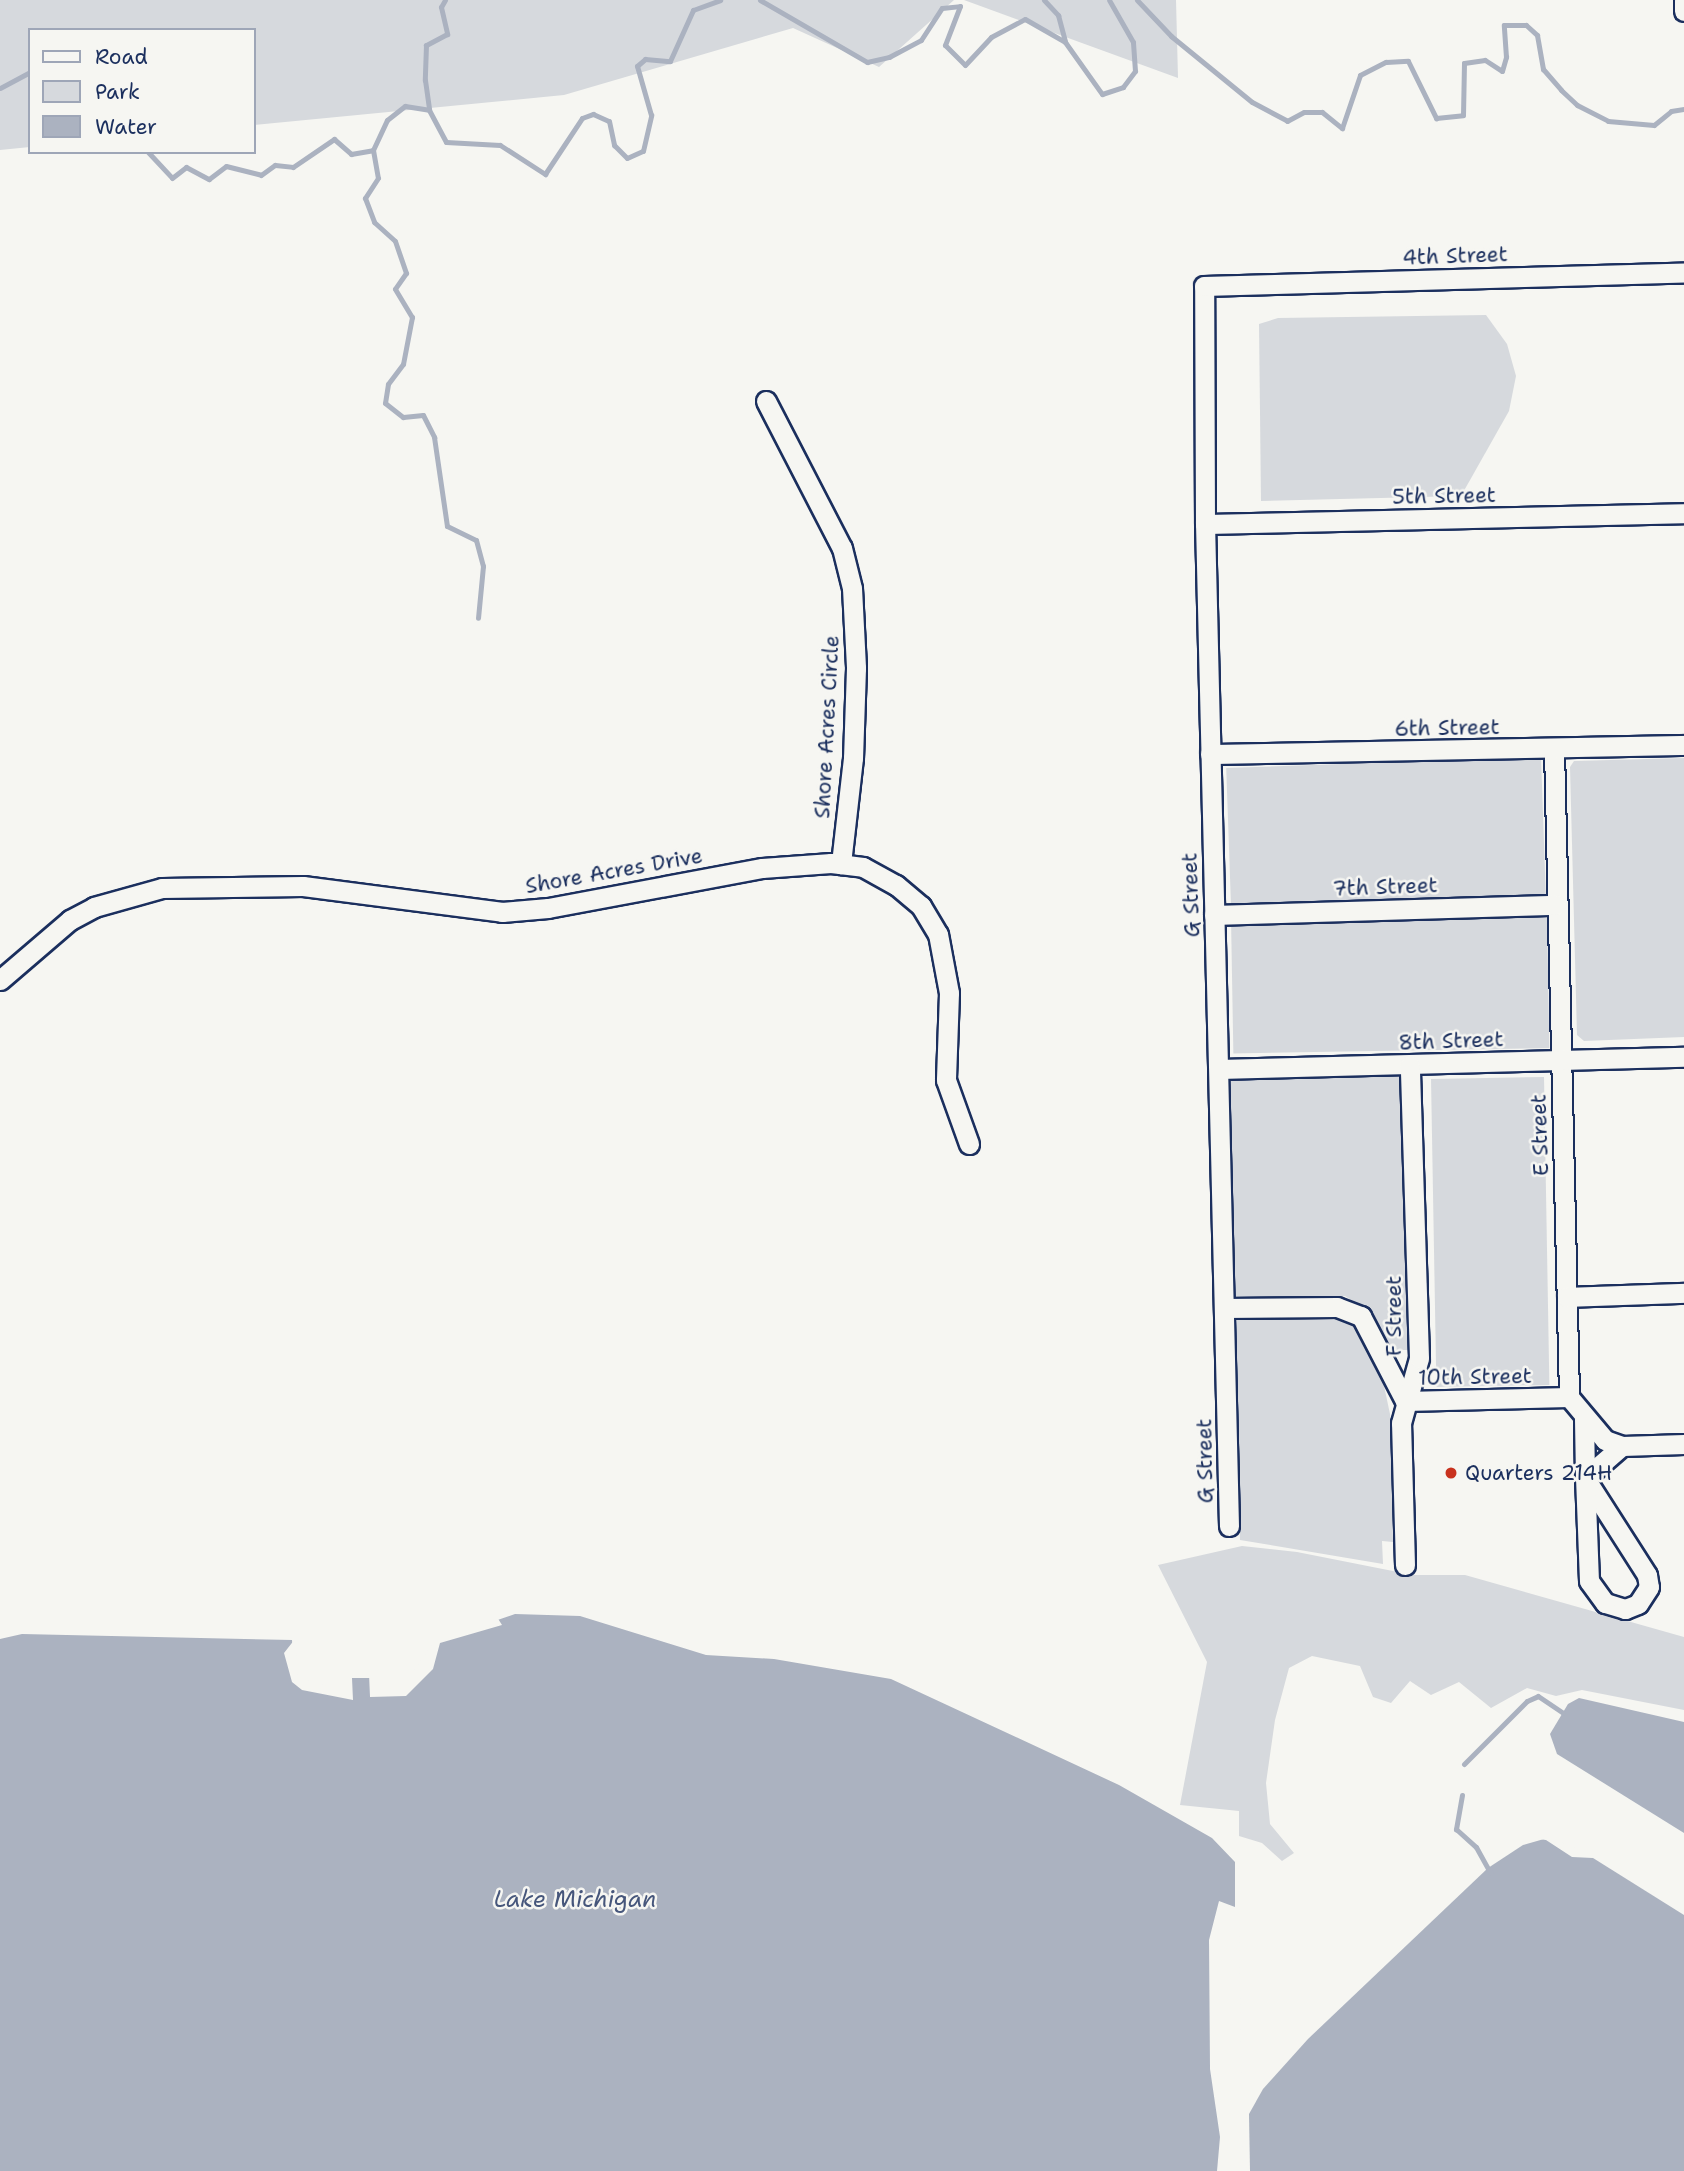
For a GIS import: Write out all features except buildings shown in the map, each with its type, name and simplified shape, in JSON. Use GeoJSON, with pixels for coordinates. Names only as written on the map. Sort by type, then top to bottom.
{"type":"FeatureCollection","features":[{"type":"Feature","properties":{"kind":"street"},"geometry":{"type":"LineString","coordinates":[[1684,0],[1684,11]]}},
{"type":"Feature","properties":{"kind":"street","name":"4th Street"},"geometry":{"type":"LineString","coordinates":[[1227,285],[1684,273]]}},
{"type":"Feature","properties":{"kind":"street","name":"G Street"},"geometry":{"type":"LineString","coordinates":[[1227,285],[1204,286],[1205,524],[1229,1526]]}},
{"type":"Feature","properties":{"kind":"street","name":"Shore Acres Circle"},"geometry":{"type":"LineString","coordinates":[[766,401],[842,548],[852,588],[856,668],[853,758],[841,864]]}},
{"type":"Feature","properties":{"kind":"street","name":"5th Street"},"geometry":{"type":"LineString","coordinates":[[1205,524],[1684,513]]}},
{"type":"Feature","properties":{"kind":"street","name":"6th Street"},"geometry":{"type":"LineString","coordinates":[[1210,754],[1684,745]]}},
{"type":"Feature","properties":{"kind":"street","name":"E Street"},"geometry":{"type":"LineString","coordinates":[[1554,749],[1569,1397]]}},
{"type":"Feature","properties":{"kind":"street","name":"Shore Acres Drive"},"geometry":{"type":"LineString","coordinates":[[0,981],[70,920],[104,903],[162,888],[303,886],[502,912],[548,908],[762,868],[841,864],[863,867],[896,884],[921,906],[938,934],[949,993],[946,1080],[969,1144]]}},
{"type":"Feature","properties":{"kind":"street","name":"7th Street"},"geometry":{"type":"LineString","coordinates":[[1214,915],[1556,905]]}},
{"type":"Feature","properties":{"kind":"street","name":"8th Street"},"geometry":{"type":"LineString","coordinates":[[1220,1069],[1684,1058]]}},
{"type":"Feature","properties":{"kind":"street","name":"F Street"},"geometry":{"type":"LineString","coordinates":[[1405,1565],[1401,1423],[1419,1358],[1410,1065]]}},
{"type":"Feature","properties":{"kind":"street"},"geometry":{"type":"LineString","coordinates":[[1567,1297],[1684,1293]]}},
{"type":"Feature","properties":{"kind":"street","name":"10th Street"},"geometry":{"type":"LineString","coordinates":[[1224,1308],[1337,1307],[1361,1316],[1405,1401],[1569,1397]]}},
{"type":"Feature","properties":{"kind":"street"},"geometry":{"type":"LineString","coordinates":[[1569,1397],[1584,1419],[1605,1440],[1622,1446],[1684,1444]]}},
{"type":"Feature","properties":{"kind":"street"},"geometry":{"type":"LineString","coordinates":[[1584,1419],[1585,1478],[1589,1581],[1605,1603],[1625,1609],[1638,1604],[1649,1587],[1647,1575],[1585,1478]]}},
{"type":"Feature","properties":{"kind":"street"},"geometry":{"type":"LineString","coordinates":[[1585,1478],[1622,1446]]}},
{"type":"Feature","properties":{"kind":"green space"},"geometry":{"type":"Polygon","coordinates":[[[0,0],[954,0],[879,67],[793,28],[564,95],[256,125],[256,28],[28,28],[28,147],[0,150],[0,0]]]}},
{"type":"Feature","properties":{"kind":"green space"},"geometry":{"type":"Polygon","coordinates":[[[964,0],[1176,0],[1178,78],[964,0]]]}},
{"type":"Feature","properties":{"kind":"green space"},"geometry":{"type":"Polygon","coordinates":[[[1486,315],[1507,344],[1516,376],[1509,411],[1461,496],[1261,501],[1259,324],[1278,318],[1486,315]]]}},
{"type":"Feature","properties":{"kind":"green space"},"geometry":{"type":"Polygon","coordinates":[[[1541,757],[1546,894],[1231,905],[1226,768],[1541,757]]]}},
{"type":"Feature","properties":{"kind":"green space"},"geometry":{"type":"Polygon","coordinates":[[[1684,758],[1684,1037],[1584,1041],[1577,1035],[1570,767],[1574,761],[1684,758]]]}},
{"type":"Feature","properties":{"kind":"green space"},"geometry":{"type":"Polygon","coordinates":[[[1547,915],[1549,1048],[1233,1053],[1231,921],[1547,915]]]}},
{"type":"Feature","properties":{"kind":"green space"},"geometry":{"type":"Polygon","coordinates":[[[1400,1071],[1408,1350],[1389,1350],[1372,1314],[1345,1296],[1233,1299],[1227,1075],[1400,1071]]]}},
{"type":"Feature","properties":{"kind":"green space"},"geometry":{"type":"Polygon","coordinates":[[[1544,1077],[1549,1385],[1436,1387],[1431,1079],[1544,1077]]]}},
{"type":"Feature","properties":{"kind":"green space"},"geometry":{"type":"Polygon","coordinates":[[[1337,1313],[1358,1324],[1380,1367],[1390,1414],[1393,1542],[1382,1541],[1383,1564],[1240,1540],[1234,1316],[1337,1313]]]}},
{"type":"Feature","properties":{"kind":"green space"},"geometry":{"type":"Polygon","coordinates":[[[1242,1546],[1297,1552],[1413,1575],[1465,1575],[1684,1637],[1684,1710],[1582,1690],[1556,1696],[1527,1688],[1491,1708],[1459,1682],[1431,1695],[1410,1681],[1391,1703],[1373,1697],[1360,1666],[1312,1656],[1289,1668],[1275,1720],[1266,1783],[1270,1824],[1294,1853],[1282,1861],[1262,1843],[1239,1836],[1239,1811],[1180,1805],[1207,1662],[1158,1565],[1242,1546]]]}},
{"type":"Feature","properties":{"kind":"water","name":"Lake Michigan"},"geometry":{"type":"Polygon","coordinates":[[[515,1614],[580,1616],[706,1655],[774,1659],[891,1679],[1119,1785],[1212,1838],[1235,1862],[1240,2171],[0,2171],[0,1639],[22,1634],[292,1640],[295,1679],[332,1691],[352,1690],[352,1678],[370,1678],[370,1689],[411,1681],[439,1640],[515,1614]]]}},
{"type":"Feature","properties":{"kind":"water"},"geometry":{"type":"Polygon","coordinates":[[[1579,1698],[1684,1722],[1684,1833],[1557,1754],[1550,1734],[1568,1704],[1579,1698]]]}},
{"type":"Feature","properties":{"kind":"water"},"geometry":{"type":"Polygon","coordinates":[[[1544,1839],[1593,1858],[1684,1915],[1684,2171],[1250,2171],[1249,2114],[1263,2089],[1308,2039],[1488,1868],[1523,1845],[1544,1839]]]}},
{"type":"Feature","properties":{"kind":"pier"},"geometry":{"type":"Polygon","coordinates":[[[497,1617],[502,1625],[440,1643],[433,1669],[406,1696],[370,1697],[369,1674],[373,1685],[409,1678],[437,1637],[497,1617]]]}},
{"type":"Feature","properties":{"kind":"pier"},"geometry":{"type":"Polygon","coordinates":[[[295,1639],[298,1677],[333,1688],[349,1687],[352,1678],[353,1700],[302,1690],[292,1682],[284,1653],[295,1639]]]}},
{"type":"Feature","properties":{"kind":"pier"},"geometry":{"type":"Polygon","coordinates":[[[1545,1836],[1592,1854],[1593,1858],[1572,1857],[1546,1840],[1533,1838],[1545,1836]]]}},
{"type":"Feature","properties":{"kind":"pier"},"geometry":{"type":"Polygon","coordinates":[[[1235,1857],[1238,1862],[1243,2171],[1217,2171],[1220,2137],[1210,2069],[1209,1940],[1219,1901],[1235,1907],[1235,1857]]]}},
{"type":"Feature","properties":{"kind":"waterway"},"geometry":{"type":"LineString","coordinates":[[445,0],[441,7],[447,34],[426,45],[425,80],[429,110],[446,142],[500,145],[545,174],[582,118],[593,114],[609,121],[614,145],[627,158],[643,151],[651,115],[637,66],[645,59],[670,61],[693,10],[720,0]]}},
{"type":"Feature","properties":{"kind":"waterway"},"geometry":{"type":"LineString","coordinates":[[760,0],[867,62],[889,57],[921,40],[942,8],[960,6],[945,45],[965,65],[991,37],[1025,19],[1065,42]]}},
{"type":"Feature","properties":{"kind":"waterway"},"geometry":{"type":"LineString","coordinates":[[1044,0],[1058,15],[1065,42],[1102,94],[1123,87],[1135,71],[1133,42],[1109,0]]}},
{"type":"Feature","properties":{"kind":"waterway"},"geometry":{"type":"LineString","coordinates":[[1137,0],[1171,36],[1252,102],[1287,121],[1304,112],[1322,112],[1342,128],[1360,75],[1386,62],[1408,61],[1436,118],[1463,115],[1464,63],[1485,60],[1502,71],[1506,57],[1504,25],[1526,25],[1537,35],[1543,69],[1577,105],[1608,121],[1654,125],[1671,111],[1684,109]]}},
{"type":"Feature","properties":{"kind":"waterway"},"geometry":{"type":"LineString","coordinates":[[0,88],[28,73]]}},
{"type":"Feature","properties":{"kind":"waterway"},"geometry":{"type":"LineString","coordinates":[[150,154],[172,178],[186,167],[209,179],[226,166],[261,175],[275,165],[293,167],[334,139],[351,154],[373,150],[387,120],[405,106],[429,110]]}},
{"type":"Feature","properties":{"kind":"waterway"},"geometry":{"type":"LineString","coordinates":[[373,150],[378,178],[365,198],[374,222],[395,241],[406,273],[395,289],[412,317],[403,364],[388,384],[385,403],[403,417],[423,415],[434,437],[447,526],[476,540],[483,566],[478,618]]}},
{"type":"Feature","properties":{"kind":"waterway"},"geometry":{"type":"LineString","coordinates":[[1464,1764],[1527,1701],[1538,1696],[1563,1713]]}},
{"type":"Feature","properties":{"kind":"waterway"},"geometry":{"type":"LineString","coordinates":[[1462,1795],[1456,1829],[1476,1847],[1490,1872]]}},
{"type":"Feature","properties":{"kind":"place","name":"Quarters 214H"},"geometry":{"type":"Point","coordinates":[1451,1473]}}]}
